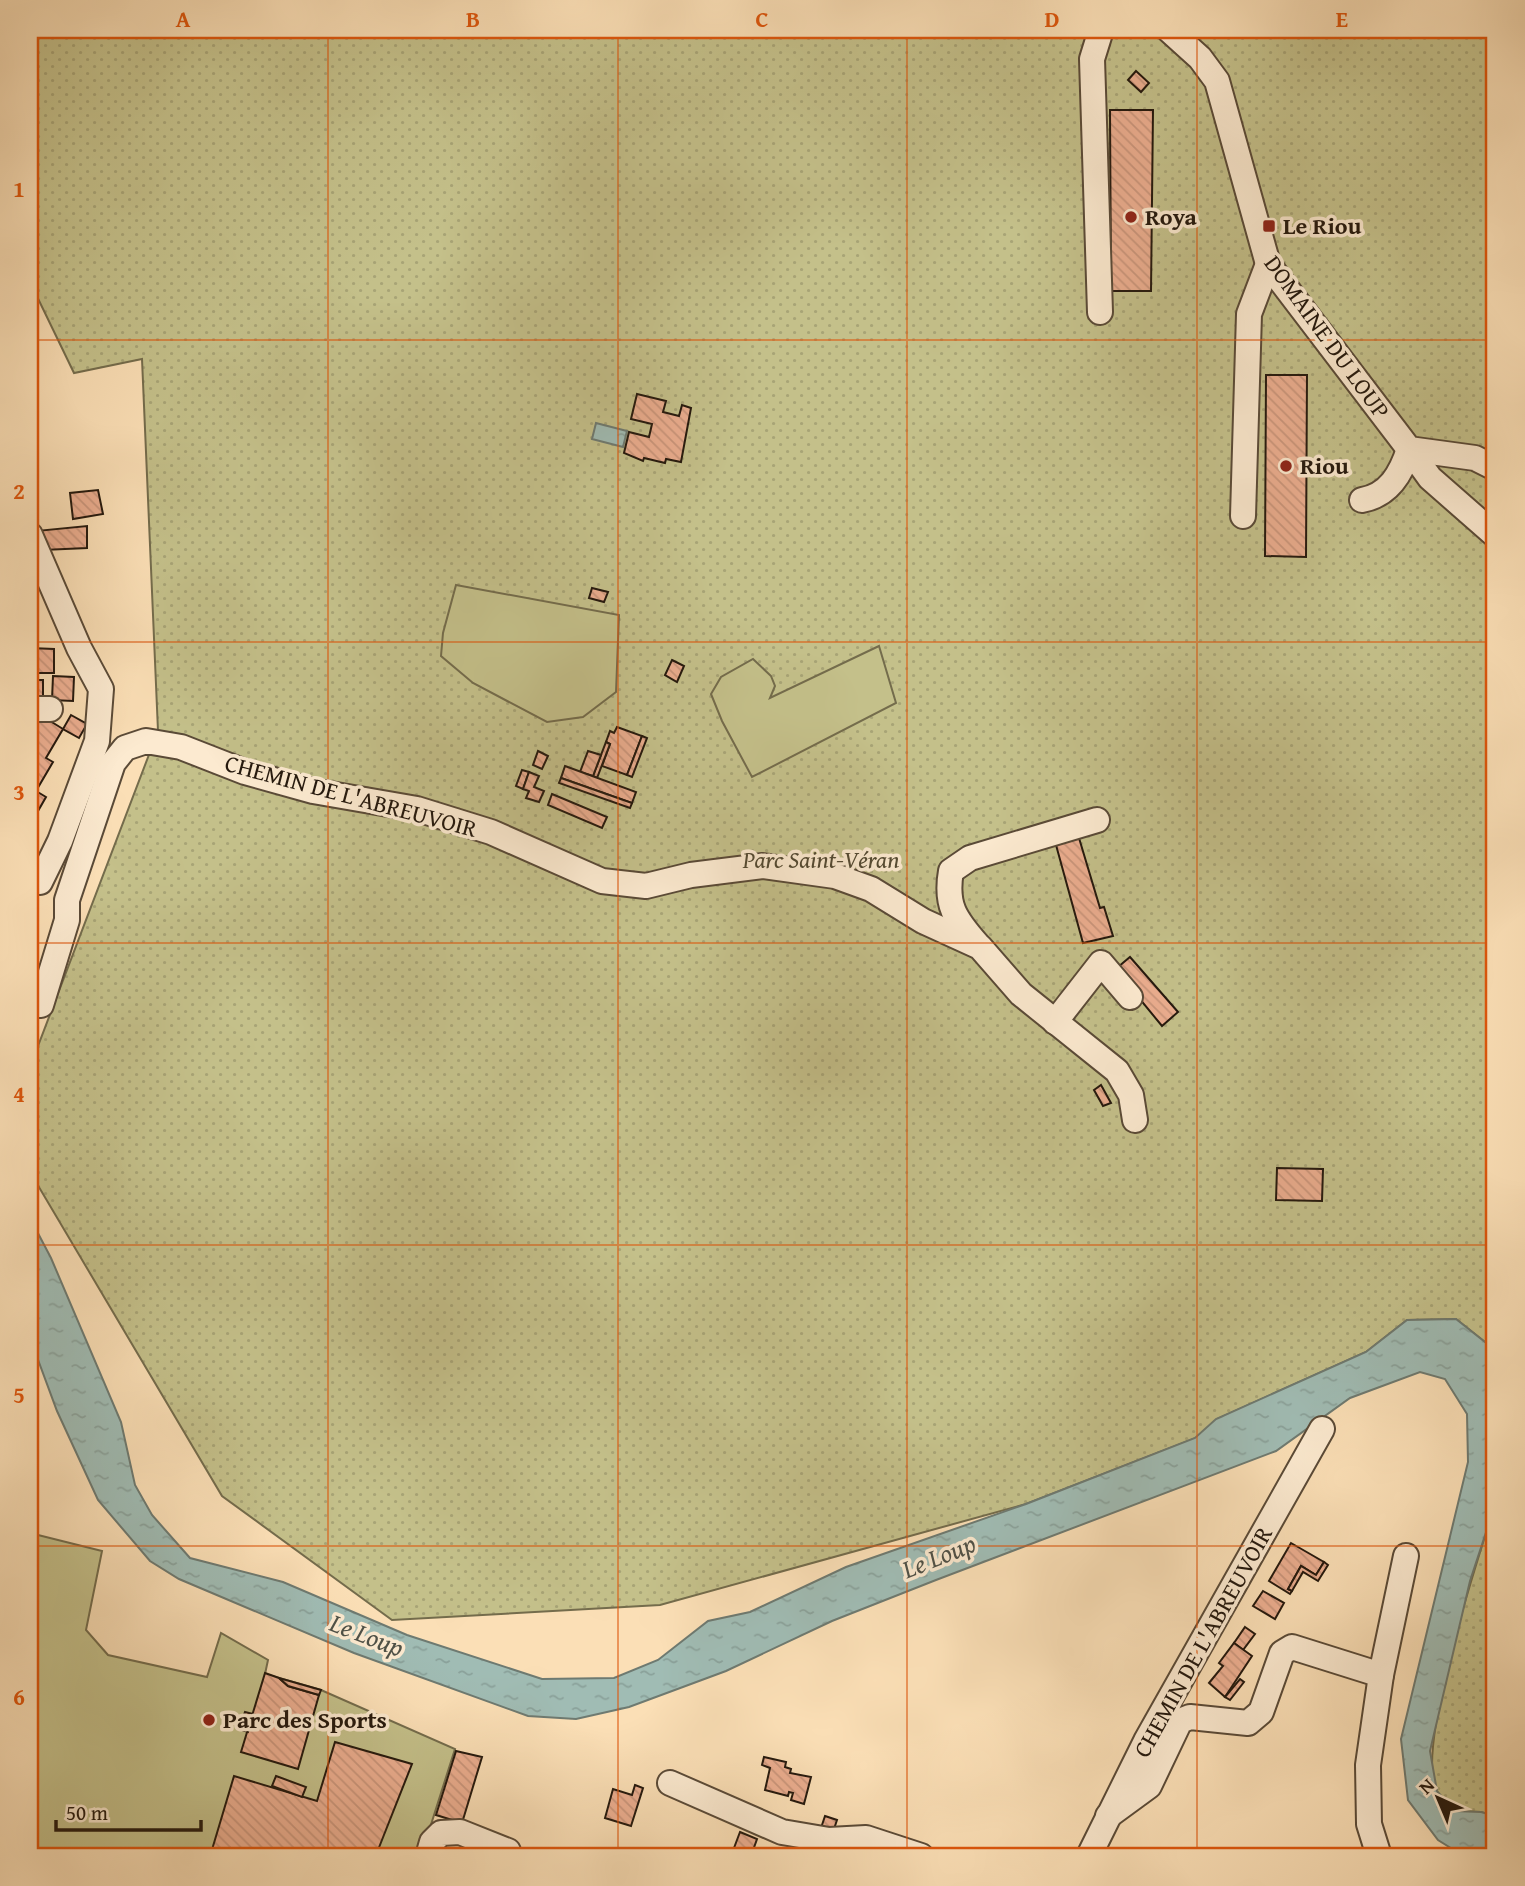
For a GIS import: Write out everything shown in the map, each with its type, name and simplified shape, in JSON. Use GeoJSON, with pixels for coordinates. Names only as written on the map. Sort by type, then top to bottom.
{"type":"FeatureCollection","features":[{"type":"Feature","properties":{"kind":"street"},"geometry":{"type":"LineString","coordinates":[[1100,312],[1092,59],[1101,30]]}},
{"type":"Feature","properties":{"kind":"street","name":"DOMAINE DU LOUP"},"geometry":{"type":"LineString","coordinates":[[1169,30],[1200,58],[1217,81],[1268,264],[1430,478],[1495,535]]}},
{"type":"Feature","properties":{"kind":"street"},"geometry":{"type":"LineString","coordinates":[[1242,516],[1249,314],[1268,264]]}},
{"type":"Feature","properties":{"kind":"street"},"geometry":{"type":"LineString","coordinates":[[1362,500],[1376,498],[1393,483],[1402,471],[1409,449],[1475,458],[1495,468]]}},
{"type":"Feature","properties":{"kind":"street"},"geometry":{"type":"LineString","coordinates":[[30,535],[79,648],[101,689],[97,741],[60,841],[35,878],[67,900]]}},
{"type":"Feature","properties":{"kind":"street","name":"CHEMIN DE L'ABREUVOIR"},"geometry":{"type":"LineString","coordinates":[[41,1006],[67,920],[67,900],[113,764],[125,748],[146,741],[181,747],[245,772],[313,791],[417,809],[491,832],[602,881],[646,887],[691,875],[764,866],[835,876],[871,889],[923,921],[979,947]]}},
{"type":"Feature","properties":{"kind":"street"},"geometry":{"type":"LineString","coordinates":[[1097,820],[970,858],[951,871],[947,893],[957,920],[1021,993],[1117,1071],[1131,1096],[1135,1120]]}},
{"type":"Feature","properties":{"kind":"street"},"geometry":{"type":"LineString","coordinates":[[1055,1022],[1101,963],[1130,996]]}},
{"type":"Feature","properties":{"kind":"street","name":"CHEMIN DE L'ABREUVOIR"},"geometry":{"type":"LineString","coordinates":[[1088,1856],[1146,1741],[1322,1429]]}},
{"type":"Feature","properties":{"kind":"street"},"geometry":{"type":"LineString","coordinates":[[1379,1856],[1369,1824],[1368,1765],[1381,1675],[1406,1556]]}},
{"type":"Feature","properties":{"kind":"street"},"geometry":{"type":"LineString","coordinates":[[1108,1816],[1149,1786],[1180,1721],[1190,1717],[1248,1723],[1261,1712],[1282,1653],[1292,1647],[1381,1675]]}},
{"type":"Feature","properties":{"kind":"street"},"geometry":{"type":"LineString","coordinates":[[670,1783],[782,1832],[829,1840],[866,1838],[921,1856]]}},
{"type":"Feature","properties":{"kind":"street"},"geometry":{"type":"LineString","coordinates":[[428,1856],[432,1842],[441,1833],[460,1832],[508,1851]]}},
{"type":"Feature","properties":{"kind":"green space","name":"Parc Saint-Véran"},"geometry":{"type":"Polygon","coordinates":[[[30,30],[1495,30],[1495,1350],[1456,1319],[1407,1320],[1366,1352],[1217,1419],[1196,1438],[1026,1504],[660,1605],[392,1620],[222,1496],[30,1172],[30,1067],[158,731],[142,359],[74,373],[30,282],[30,30]]]}},
{"type":"Feature","properties":{"kind":"green space"},"geometry":{"type":"Polygon","coordinates":[[[456,585],[619,615],[616,692],[583,717],[547,722],[473,683],[441,656],[443,633],[456,585]]]}},
{"type":"Feature","properties":{"kind":"green space"},"geometry":{"type":"Polygon","coordinates":[[[879,646],[896,703],[752,777],[711,694],[721,677],[753,659],[771,676],[775,686],[770,698],[879,646]]]}},
{"type":"Feature","properties":{"kind":"green space"},"geometry":{"type":"Polygon","coordinates":[[[1495,1505],[1495,1816],[1481,1812],[1454,1811],[1436,1791],[1432,1768],[1434,1734],[1441,1694],[1495,1505]]]}},
{"type":"Feature","properties":{"kind":"green space","name":"Parc des Sports"},"geometry":{"type":"Polygon","coordinates":[[[30,1533],[102,1551],[86,1630],[108,1655],[207,1677],[221,1633],[268,1660],[265,1674],[321,1690],[455,1749],[421,1856],[30,1856],[30,1533]]]}},
{"type":"Feature","properties":{"kind":"water"},"geometry":{"type":"Polygon","coordinates":[[[596,423],[627,431],[623,447],[592,439],[596,423]]]}},
{"type":"Feature","properties":{"kind":"water","name":"Le Loup"},"geometry":{"type":"Polygon","coordinates":[[[30,1218],[51,1258],[121,1422],[135,1485],[152,1515],[190,1558],[283,1582],[407,1635],[542,1679],[614,1678],[658,1660],[708,1621],[750,1612],[846,1567],[1026,1504],[1195,1438],[1216,1419],[1366,1352],[1407,1320],[1456,1319],[1495,1350],[1495,1505],[1470,1581],[1430,1751],[1437,1791],[1454,1811],[1481,1812],[1495,1816],[1495,1852],[1462,1855],[1438,1840],[1408,1800],[1401,1739],[1468,1462],[1467,1414],[1445,1379],[1420,1372],[1350,1398],[1276,1451],[832,1621],[726,1671],[629,1707],[576,1719],[528,1716],[354,1653],[179,1579],[150,1561],[98,1500],[57,1411],[30,1338],[30,1218]]]}},
{"type":"Feature","properties":{"kind":"building"},"geometry":{"type":"Polygon","coordinates":[[[1136,71],[1149,83],[1141,92],[1128,80],[1136,71]]]}},
{"type":"Feature","properties":{"kind":"building","name":"Roya"},"geometry":{"type":"Polygon","coordinates":[[[1110,110],[1153,110],[1151,291],[1111,291],[1110,110]]]}},
{"type":"Feature","properties":{"kind":"building","name":"Riou"},"geometry":{"type":"Polygon","coordinates":[[[1266,375],[1307,375],[1306,557],[1265,556],[1266,375]]]}},
{"type":"Feature","properties":{"kind":"building"},"geometry":{"type":"Polygon","coordinates":[[[637,394],[666,401],[663,412],[679,416],[682,405],[691,408],[681,462],[666,459],[665,463],[644,458],[643,461],[624,453],[629,432],[649,437],[652,424],[631,419],[637,394]]]}},
{"type":"Feature","properties":{"kind":"building"},"geometry":{"type":"Polygon","coordinates":[[[98,490],[103,514],[73,519],[70,493],[98,490]]]}},
{"type":"Feature","properties":{"kind":"building"},"geometry":{"type":"Polygon","coordinates":[[[87,526],[87,548],[43,550],[36,531],[87,526]]]}},
{"type":"Feature","properties":{"kind":"building"},"geometry":{"type":"Polygon","coordinates":[[[592,588],[608,592],[604,602],[589,598],[592,588]]]}},
{"type":"Feature","properties":{"kind":"building"},"geometry":{"type":"Polygon","coordinates":[[[30,648],[54,649],[54,673],[30,673],[30,648]]]}},
{"type":"Feature","properties":{"kind":"building"},"geometry":{"type":"Polygon","coordinates":[[[672,660],[684,666],[677,682],[665,675],[672,660]]]}},
{"type":"Feature","properties":{"kind":"building"},"geometry":{"type":"Polygon","coordinates":[[[53,676],[74,677],[73,701],[52,700],[53,676]]]}},
{"type":"Feature","properties":{"kind":"building"},"geometry":{"type":"Polygon","coordinates":[[[30,680],[43,680],[43,696],[30,696],[30,680]]]}},
{"type":"Feature","properties":{"kind":"building"},"geometry":{"type":"Polygon","coordinates":[[[71,715],[87,724],[79,738],[63,729],[71,715]]]}},
{"type":"Feature","properties":{"kind":"building"},"geometry":{"type":"Polygon","coordinates":[[[42,716],[63,729],[46,758],[53,762],[36,791],[46,797],[30,825],[30,737],[42,716]]]}},
{"type":"Feature","properties":{"kind":"building"},"geometry":{"type":"Polygon","coordinates":[[[617,727],[642,736],[627,775],[602,766],[610,744],[606,742],[610,731],[614,733],[617,727]]]}},
{"type":"Feature","properties":{"kind":"building"},"geometry":{"type":"Polygon","coordinates":[[[642,736],[647,738],[632,777],[627,775],[642,736]]]}},
{"type":"Feature","properties":{"kind":"building"},"geometry":{"type":"Polygon","coordinates":[[[606,742],[610,744],[597,778],[593,776],[606,742]]]}},
{"type":"Feature","properties":{"kind":"building"},"geometry":{"type":"Polygon","coordinates":[[[538,751],[548,756],[542,769],[533,765],[538,751]]]}},
{"type":"Feature","properties":{"kind":"building"},"geometry":{"type":"Polygon","coordinates":[[[588,751],[601,755],[593,776],[580,772],[588,751]]]}},
{"type":"Feature","properties":{"kind":"building"},"geometry":{"type":"Polygon","coordinates":[[[565,766],[636,792],[632,803],[561,778],[565,766]]]}},
{"type":"Feature","properties":{"kind":"building"},"geometry":{"type":"Polygon","coordinates":[[[522,770],[529,772],[523,789],[516,786],[522,770]]]}},
{"type":"Feature","properties":{"kind":"building"},"geometry":{"type":"Polygon","coordinates":[[[529,772],[539,776],[534,787],[544,791],[539,802],[526,798],[529,791],[523,789],[529,772]]]}},
{"type":"Feature","properties":{"kind":"building"},"geometry":{"type":"Polygon","coordinates":[[[561,778],[632,803],[630,808],[559,783],[561,778]]]}},
{"type":"Feature","properties":{"kind":"building"},"geometry":{"type":"Polygon","coordinates":[[[552,794],[607,817],[602,828],[548,805],[552,794]]]}},
{"type":"Feature","properties":{"kind":"building"},"geometry":{"type":"Polygon","coordinates":[[[1079,838],[1100,908],[1104,907],[1113,936],[1083,943],[1056,845],[1079,838]]]}},
{"type":"Feature","properties":{"kind":"building"},"geometry":{"type":"Polygon","coordinates":[[[1130,957],[1178,1012],[1162,1026],[1121,976],[1118,967],[1130,957]]]}},
{"type":"Feature","properties":{"kind":"building"},"geometry":{"type":"Polygon","coordinates":[[[1101,1085],[1111,1103],[1103,1106],[1094,1090],[1101,1085]]]}},
{"type":"Feature","properties":{"kind":"building"},"geometry":{"type":"Polygon","coordinates":[[[1277,1168],[1323,1169],[1322,1201],[1276,1200],[1277,1168]]]}},
{"type":"Feature","properties":{"kind":"building"},"geometry":{"type":"Polygon","coordinates":[[[1291,1543],[1324,1562],[1316,1575],[1301,1566],[1288,1589],[1292,1591],[1290,1594],[1269,1581],[1291,1543]]]}},
{"type":"Feature","properties":{"kind":"building"},"geometry":{"type":"Polygon","coordinates":[[[1324,1562],[1328,1565],[1318,1581],[1303,1572],[1292,1591],[1288,1589],[1301,1566],[1316,1575],[1324,1562]]]}},
{"type":"Feature","properties":{"kind":"building"},"geometry":{"type":"Polygon","coordinates":[[[1263,1591],[1284,1603],[1275,1619],[1253,1606],[1263,1591]]]}},
{"type":"Feature","properties":{"kind":"building"},"geometry":{"type":"Polygon","coordinates":[[[1245,1627],[1255,1634],[1243,1650],[1234,1643],[1245,1627]]]}},
{"type":"Feature","properties":{"kind":"building"},"geometry":{"type":"Polygon","coordinates":[[[1234,1643],[1252,1656],[1225,1697],[1209,1683],[1223,1666],[1219,1663],[1234,1643]]]}},
{"type":"Feature","properties":{"kind":"building"},"geometry":{"type":"Polygon","coordinates":[[[265,1673],[279,1678],[288,1686],[319,1695],[298,1769],[241,1752],[265,1673]]]}},
{"type":"Feature","properties":{"kind":"building"},"geometry":{"type":"Polygon","coordinates":[[[279,1678],[321,1690],[319,1695],[288,1686],[279,1678]]]}},
{"type":"Feature","properties":{"kind":"building"},"geometry":{"type":"Polygon","coordinates":[[[1240,1679],[1244,1682],[1230,1700],[1225,1697],[1240,1679]]]}},
{"type":"Feature","properties":{"kind":"building"},"geometry":{"type":"Polygon","coordinates":[[[245,1712],[253,1714],[248,1732],[239,1729],[245,1712]]]}},
{"type":"Feature","properties":{"kind":"building"},"geometry":{"type":"Polygon","coordinates":[[[335,1742],[412,1764],[378,1850],[397,1856],[221,1856],[211,1853],[234,1776],[317,1801],[335,1742]]]}},
{"type":"Feature","properties":{"kind":"building"},"geometry":{"type":"Polygon","coordinates":[[[456,1751],[482,1757],[462,1823],[436,1815],[456,1751]]]}},
{"type":"Feature","properties":{"kind":"building"},"geometry":{"type":"Polygon","coordinates":[[[764,1757],[786,1762],[785,1767],[791,1769],[790,1773],[811,1777],[804,1804],[791,1800],[793,1793],[789,1792],[788,1796],[765,1790],[770,1768],[762,1765],[764,1757]]]}},
{"type":"Feature","properties":{"kind":"building"},"geometry":{"type":"Polygon","coordinates":[[[276,1776],[306,1787],[302,1797],[272,1786],[276,1776]]]}},
{"type":"Feature","properties":{"kind":"building"},"geometry":{"type":"Polygon","coordinates":[[[635,1785],[643,1788],[631,1826],[605,1818],[613,1789],[632,1795],[635,1785]]]}},
{"type":"Feature","properties":{"kind":"building"},"geometry":{"type":"Polygon","coordinates":[[[825,1816],[837,1820],[833,1832],[821,1828],[825,1816]]]}},
{"type":"Feature","properties":{"kind":"building"},"geometry":{"type":"Polygon","coordinates":[[[740,1832],[757,1839],[751,1856],[731,1856],[740,1832]]]}},
{"type":"Feature","properties":{"kind":"place","name":"Roya"},"geometry":{"type":"Point","coordinates":[1131,217]}},
{"type":"Feature","properties":{"kind":"place","name":"Le Riou"},"geometry":{"type":"Point","coordinates":[1269,226]}},
{"type":"Feature","properties":{"kind":"place","name":"Riou"},"geometry":{"type":"Point","coordinates":[1286,466]}},
{"type":"Feature","properties":{"kind":"place","name":"Parc des Sports"},"geometry":{"type":"Point","coordinates":[209,1720]}}]}
